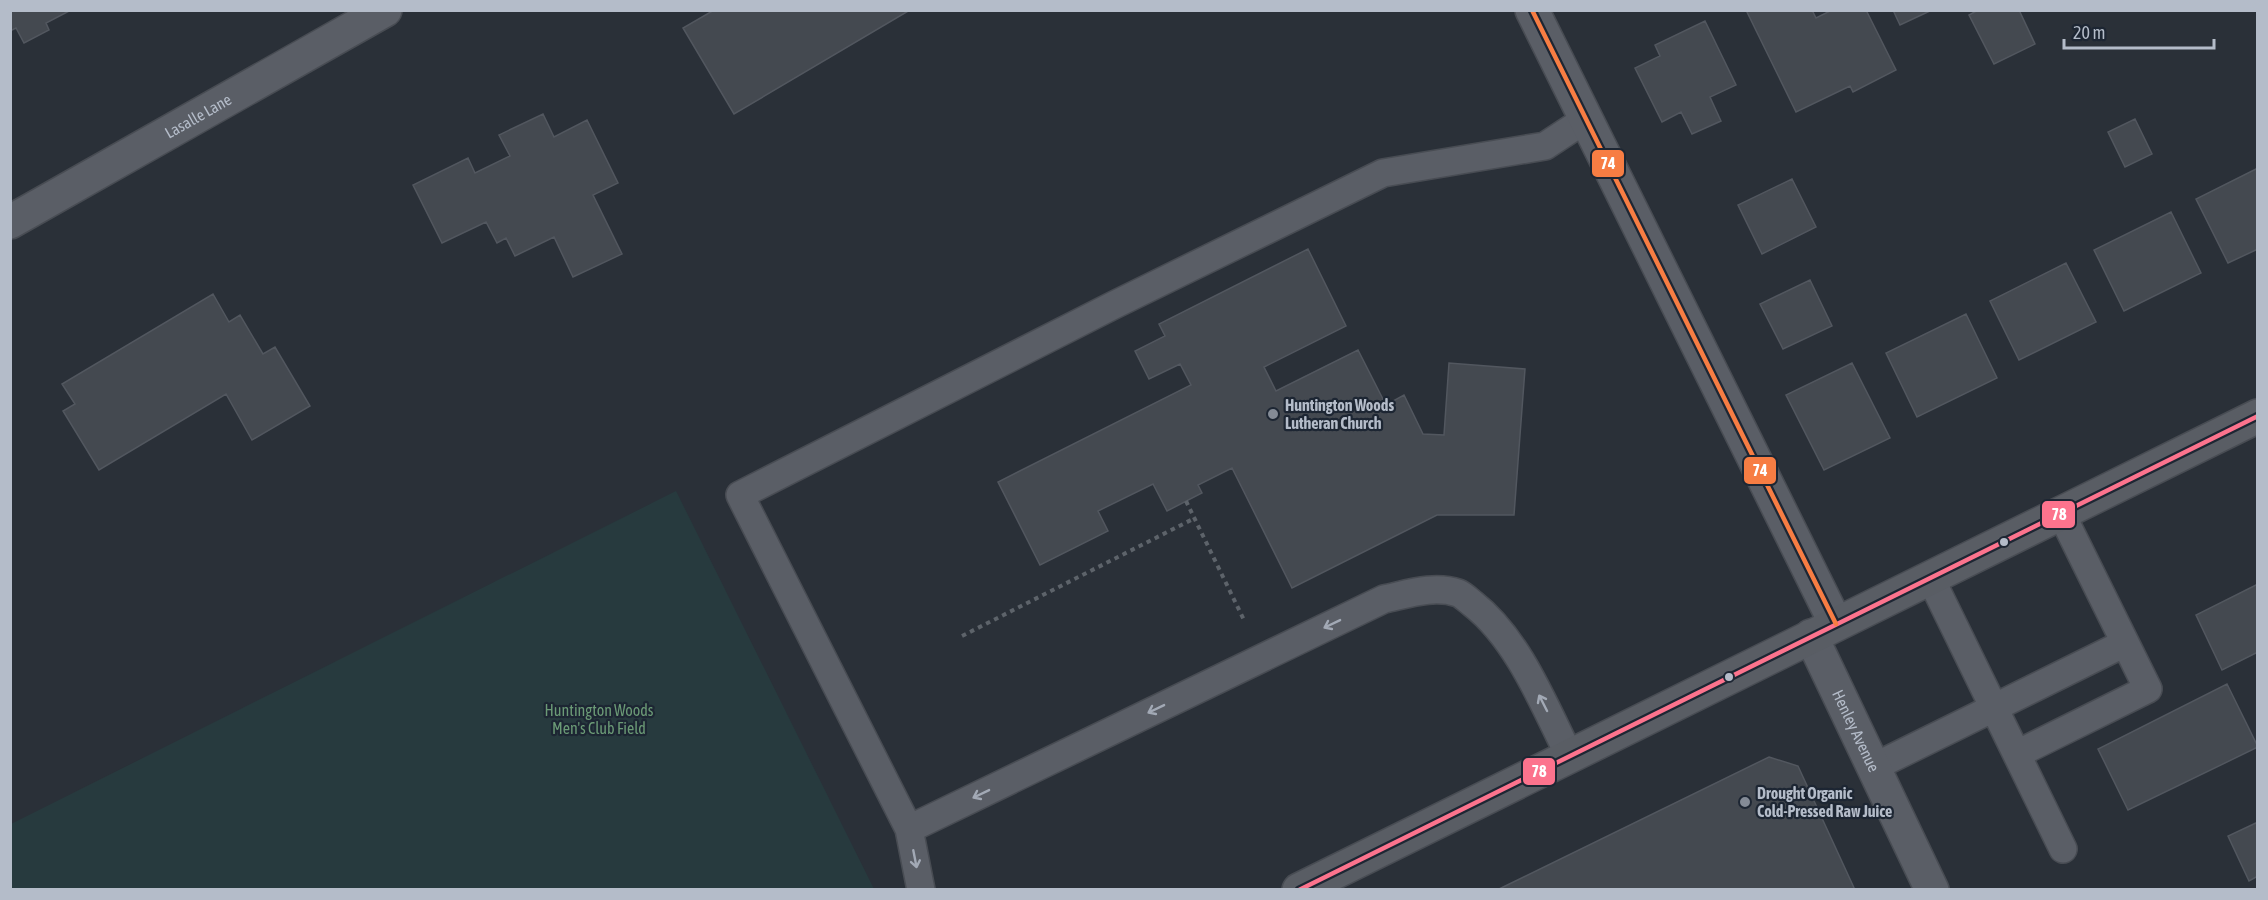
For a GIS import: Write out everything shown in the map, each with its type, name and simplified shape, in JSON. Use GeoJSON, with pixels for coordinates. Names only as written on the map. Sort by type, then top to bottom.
{"type":"FeatureCollection","features":[{"type":"Feature","properties":{"kind":"main road"},"geometry":{"type":"LineString","coordinates":[[1299,890],[2258,416]]}},
{"type":"Feature","properties":{"kind":"street","name":"Lasalle Lane"},"geometry":{"type":"LineString","coordinates":[[10,222],[386,10]]}},
{"type":"Feature","properties":{"kind":"street","name":"Henley Avenue"},"geometry":{"type":"LineString","coordinates":[[1532,10],[1586,119],[1823,630],[1874,767],[1932,890]]}},
{"type":"Feature","properties":{"kind":"lane"},"geometry":{"type":"LineString","coordinates":[[921,890],[909,829],[740,495],[1103,310],[1383,173],[1545,146],[1586,119]]}},
{"type":"Feature","properties":{"kind":"lane"},"geometry":{"type":"LineString","coordinates":[[2017,754],[2148,689],[2061,513]]}},
{"type":"Feature","properties":{"kind":"lane"},"geometry":{"type":"LineString","coordinates":[[1930,578],[2063,849]]}},
{"type":"Feature","properties":{"kind":"lane"},"geometry":{"type":"LineString","coordinates":[[909,829],[1384,599],[1425,590],[1459,593],[1483,612],[1509,643],[1534,685],[1569,755]]}},
{"type":"Feature","properties":{"kind":"lane"},"geometry":{"type":"LineString","coordinates":[[1874,767],[2126,643]]}},
{"type":"Feature","properties":{"kind":"path"},"geometry":{"type":"LineString","coordinates":[[1186,501],[1244,620]]}},
{"type":"Feature","properties":{"kind":"path"},"geometry":{"type":"LineString","coordinates":[[962,636],[1195,518]]}},
{"type":"Feature","properties":{"kind":"green space","name":"Huntington Woods Men's Club Field"},"geometry":{"type":"Polygon","coordinates":[[[676,491],[874,889],[11,889],[11,824],[676,491]]]}},
{"type":"Feature","properties":{"kind":"building"},"geometry":{"type":"Polygon","coordinates":[[[10,10],[71,10],[46,23],[49,30],[24,43],[16,28],[10,31],[10,10]]]}},
{"type":"Feature","properties":{"kind":"building"},"geometry":{"type":"Polygon","coordinates":[[[714,10],[910,10],[734,114],[683,28],[714,10]]]}},
{"type":"Feature","properties":{"kind":"building"},"geometry":{"type":"Polygon","coordinates":[[[1746,10],[1812,10],[1816,18],[1832,10],[1866,10],[1896,70],[1853,92],[1850,86],[1796,112],[1746,10]]]}},
{"type":"Feature","properties":{"kind":"building"},"geometry":{"type":"Polygon","coordinates":[[[1893,10],[1932,10],[1900,25],[1893,10]]]}},
{"type":"Feature","properties":{"kind":"building"},"geometry":{"type":"Polygon","coordinates":[[[1978,10],[2019,10],[2035,44],[1994,64],[1969,15],[1978,10]]]}},
{"type":"Feature","properties":{"kind":"building"},"geometry":{"type":"Polygon","coordinates":[[[1705,21],[1736,85],[1710,97],[1721,121],[1692,134],[1681,112],[1662,122],[1635,68],[1660,56],[1655,45],[1705,21]]]}},
{"type":"Feature","properties":{"kind":"building"},"geometry":{"type":"Polygon","coordinates":[[[543,114],[554,137],[587,120],[618,183],[593,195],[622,254],[573,277],[554,237],[515,256],[506,238],[497,243],[486,222],[442,243],[413,185],[468,158],[475,173],[510,156],[499,135],[543,114]]]}},
{"type":"Feature","properties":{"kind":"building"},"geometry":{"type":"Polygon","coordinates":[[[2135,119],[2152,154],[2125,167],[2108,132],[2135,119]]]}},
{"type":"Feature","properties":{"kind":"building"},"geometry":{"type":"Polygon","coordinates":[[[2258,168],[2258,249],[2228,263],[2196,199],[2258,168]]]}},
{"type":"Feature","properties":{"kind":"building"},"geometry":{"type":"Polygon","coordinates":[[[1792,179],[1816,227],[1762,254],[1738,205],[1792,179]]]}},
{"type":"Feature","properties":{"kind":"building"},"geometry":{"type":"Polygon","coordinates":[[[2171,212],[2201,273],[2124,311],[2094,250],[2171,212]]]}},
{"type":"Feature","properties":{"kind":"building","name":"Huntington Woods Lutheran Church"},"geometry":{"type":"Polygon","coordinates":[[[1308,249],[1346,326],[1264,367],[1276,391],[1358,350],[1386,405],[1404,395],[1423,434],[1444,435],[1449,363],[1525,369],[1514,515],[1437,515],[1292,588],[1232,468],[1198,485],[1202,493],[1167,511],[1153,484],[1098,511],[1108,531],[1040,565],[998,482],[1191,385],[1180,364],[1149,379],[1135,351],[1165,336],[1159,324],[1308,249]]]}},
{"type":"Feature","properties":{"kind":"building"},"geometry":{"type":"Polygon","coordinates":[[[2066,263],[2096,322],[2019,360],[1990,301],[2066,263]]]}},
{"type":"Feature","properties":{"kind":"building"},"geometry":{"type":"Polygon","coordinates":[[[1810,280],[1832,326],[1783,349],[1760,304],[1810,280]]]}},
{"type":"Feature","properties":{"kind":"building"},"geometry":{"type":"Polygon","coordinates":[[[213,294],[229,322],[240,315],[263,354],[275,347],[310,406],[252,440],[226,394],[99,470],[63,411],[75,404],[62,384],[213,294]]]}},
{"type":"Feature","properties":{"kind":"building"},"geometry":{"type":"Polygon","coordinates":[[[1966,314],[1997,378],[1917,417],[1886,353],[1966,314]]]}},
{"type":"Feature","properties":{"kind":"building"},"geometry":{"type":"Polygon","coordinates":[[[1852,363],[1890,438],[1824,470],[1786,395],[1852,363]]]}},
{"type":"Feature","properties":{"kind":"building"},"geometry":{"type":"Polygon","coordinates":[[[2258,584],[2258,652],[2222,670],[2196,615],[2258,584]]]}},
{"type":"Feature","properties":{"kind":"building"},"geometry":{"type":"Polygon","coordinates":[[[2227,684],[2258,747],[2128,810],[2098,749],[2227,684]]]}},
{"type":"Feature","properties":{"kind":"building","name":"Drought Organic Cold-Pressed Raw Juice"},"geometry":{"type":"Polygon","coordinates":[[[1769,757],[1798,766],[1855,890],[1497,890],[1769,757]]]}},
{"type":"Feature","properties":{"kind":"building"},"geometry":{"type":"Polygon","coordinates":[[[2258,822],[2258,876],[2249,881],[2228,836],[2258,822]]]}},
{"type":"Feature","properties":{"kind":"transit line","name":"74"},"geometry":{"type":"LineString","coordinates":[[1532,10],[1836,624]]}},
{"type":"Feature","properties":{"kind":"transit line","name":"78"},"geometry":{"type":"LineString","coordinates":[[1299,890],[2258,416]]}},
{"type":"Feature","properties":{"kind":"place","name":"Huntington Woods Lutheran Church"},"geometry":{"type":"Point","coordinates":[1273,414]}},
{"type":"Feature","properties":{"kind":"place","name":"Drought Organic Cold-Pressed Raw Juice"},"geometry":{"type":"Point","coordinates":[1745,802]}}]}
